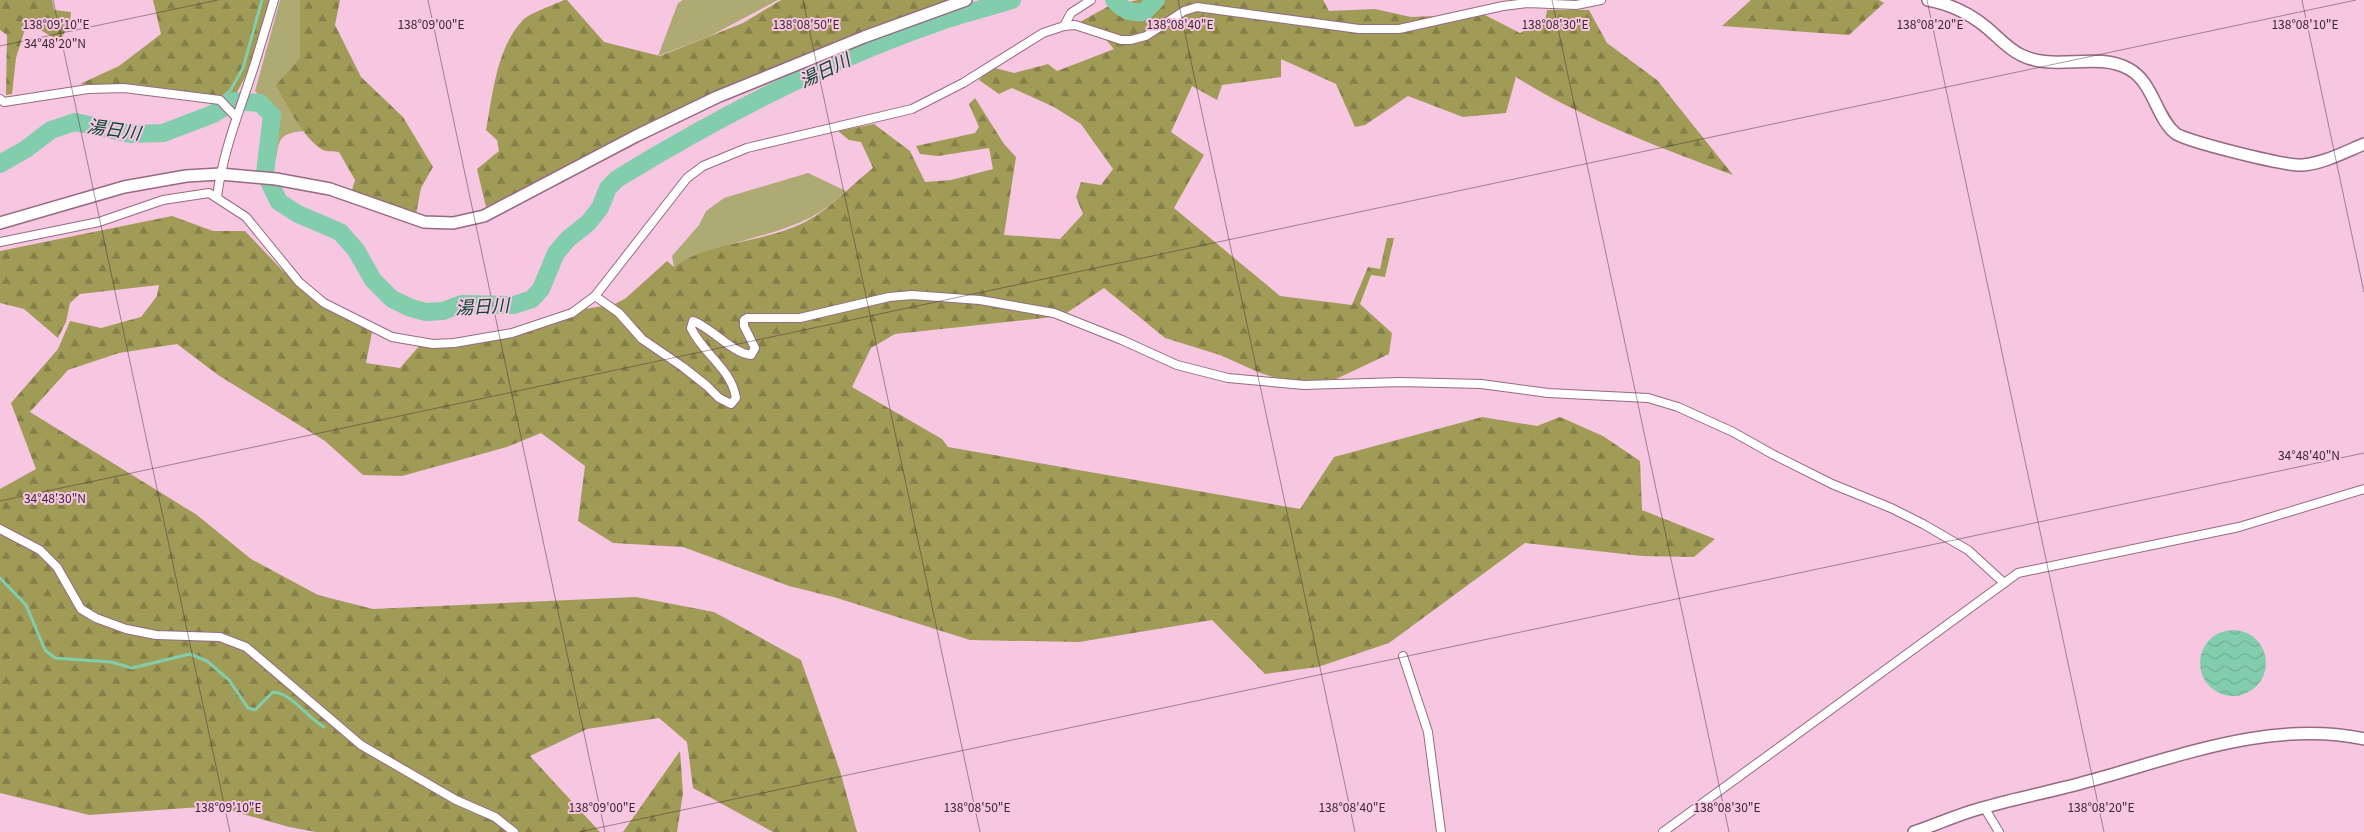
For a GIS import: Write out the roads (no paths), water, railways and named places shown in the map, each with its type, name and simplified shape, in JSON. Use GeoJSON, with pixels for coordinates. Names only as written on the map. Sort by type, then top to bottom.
{"type":"FeatureCollection","features":[{"type":"Feature","properties":{"kind":"street"},"geometry":{"type":"LineString","coordinates":[[217,197],[220,174],[236,117],[274,0]]}},
{"type":"Feature","properties":{"kind":"street"},"geometry":{"type":"LineString","coordinates":[[0,223],[124,187],[186,176],[220,174],[276,180],[330,189],[424,222],[453,223],[484,216],[636,136],[718,97],[864,37],[966,0]]}},
{"type":"Feature","properties":{"kind":"street"},"geometry":{"type":"LineString","coordinates":[[1064,26],[1071,13],[1091,0]]}},
{"type":"Feature","properties":{"kind":"street"},"geometry":{"type":"LineString","coordinates":[[0,242],[99,222],[163,200],[209,194],[217,197],[246,217],[299,282],[324,303],[392,337],[433,344],[454,343],[512,333],[572,314],[595,296],[687,178],[703,166],[760,144],[912,110],[963,83],[1043,33],[1064,26],[1076,25],[1121,40],[1131,40],[1146,36],[1184,11],[1197,7],[1338,27],[1399,28],[1503,6],[1527,3],[1576,5],[1601,0]]}},
{"type":"Feature","properties":{"kind":"street"},"geometry":{"type":"LineString","coordinates":[[1928,0],[1968,14],[2022,56],[2049,63],[2107,62],[2130,69],[2139,78],[2159,108],[2166,124],[2176,135],[2197,142],[2302,166],[2324,160],[2364,144]]}},
{"type":"Feature","properties":{"kind":"street"},"geometry":{"type":"LineString","coordinates":[[0,99],[4,102],[88,88],[124,88],[162,95],[220,100],[236,117]]}},
{"type":"Feature","properties":{"kind":"street"},"geometry":{"type":"LineString","coordinates":[[595,296],[619,313],[642,339],[683,367],[719,398],[731,404],[736,398],[734,386],[726,372],[707,353],[695,337],[690,328],[693,321],[705,326],[728,343],[750,355],[755,348],[744,326],[746,318],[800,318],[844,309],[881,298],[912,295],[980,300],[1054,313],[1122,340],[1177,366],[1228,378],[1304,385],[1400,382],[1481,384],[1548,393],[1648,398],[1678,406],[1832,484],[1891,508],[1923,524],[1968,550],[2004,583]]}},
{"type":"Feature","properties":{"kind":"street"},"geometry":{"type":"LineString","coordinates":[[1663,832],[2018,573],[2239,527],[2364,489]]}},
{"type":"Feature","properties":{"kind":"street"},"geometry":{"type":"LineString","coordinates":[[0,529],[40,550],[57,567],[81,609],[96,618],[134,631],[156,635],[220,637],[246,647],[361,745],[456,800],[495,817],[514,832]]}},
{"type":"Feature","properties":{"kind":"street"},"geometry":{"type":"LineString","coordinates":[[1403,656],[1428,732],[1441,832]]}},
{"type":"Feature","properties":{"kind":"street"},"geometry":{"type":"LineString","coordinates":[[1914,832],[1984,807],[2058,790],[2214,746],[2256,738],[2299,733],[2348,736],[2364,739]]}},
{"type":"Feature","properties":{"kind":"street"},"geometry":{"type":"LineString","coordinates":[[1984,807],[1999,832]]}},
{"type":"Feature","properties":{"kind":"water"},"geometry":{"type":"Polygon","coordinates":[[[2233,630],[2246,633],[2256,640],[2263,650],[2266,663],[2263,676],[2256,686],[2246,693],[2233,696],[2220,693],[2210,686],[2203,676],[2200,663],[2203,650],[2210,640],[2220,633],[2233,630]]]}},
{"type":"Feature","properties":{"kind":"waterway"},"geometry":{"type":"LineString","coordinates":[[213,114],[210,107],[230,91],[243,68],[262,0]]}},
{"type":"Feature","properties":{"kind":"waterway","name":"湯日川"},"geometry":{"type":"LineString","coordinates":[[0,164],[26,149],[51,130],[75,122],[131,134],[163,133],[213,114],[235,101],[260,103],[272,115],[265,173],[279,202],[298,214],[340,232],[356,250],[373,280],[392,299],[411,308],[426,312],[443,311],[462,304],[514,305],[532,299],[541,289],[556,253],[568,239],[588,223],[600,208],[608,188],[617,179],[694,134],[812,73],[894,38],[1012,0]]}},
{"type":"Feature","properties":{"kind":"waterway","name":"湯日川"},"geometry":{"type":"LineString","coordinates":[[1114,0],[1127,10],[1139,12],[1144,12],[1156,0]]}},
{"type":"Feature","properties":{"kind":"waterway"},"geometry":{"type":"LineString","coordinates":[[0,578],[26,605],[45,650],[55,658],[111,662],[132,668],[190,654],[207,661],[229,680],[248,708],[255,710],[273,692],[280,693],[293,701],[324,727]]}}]}
